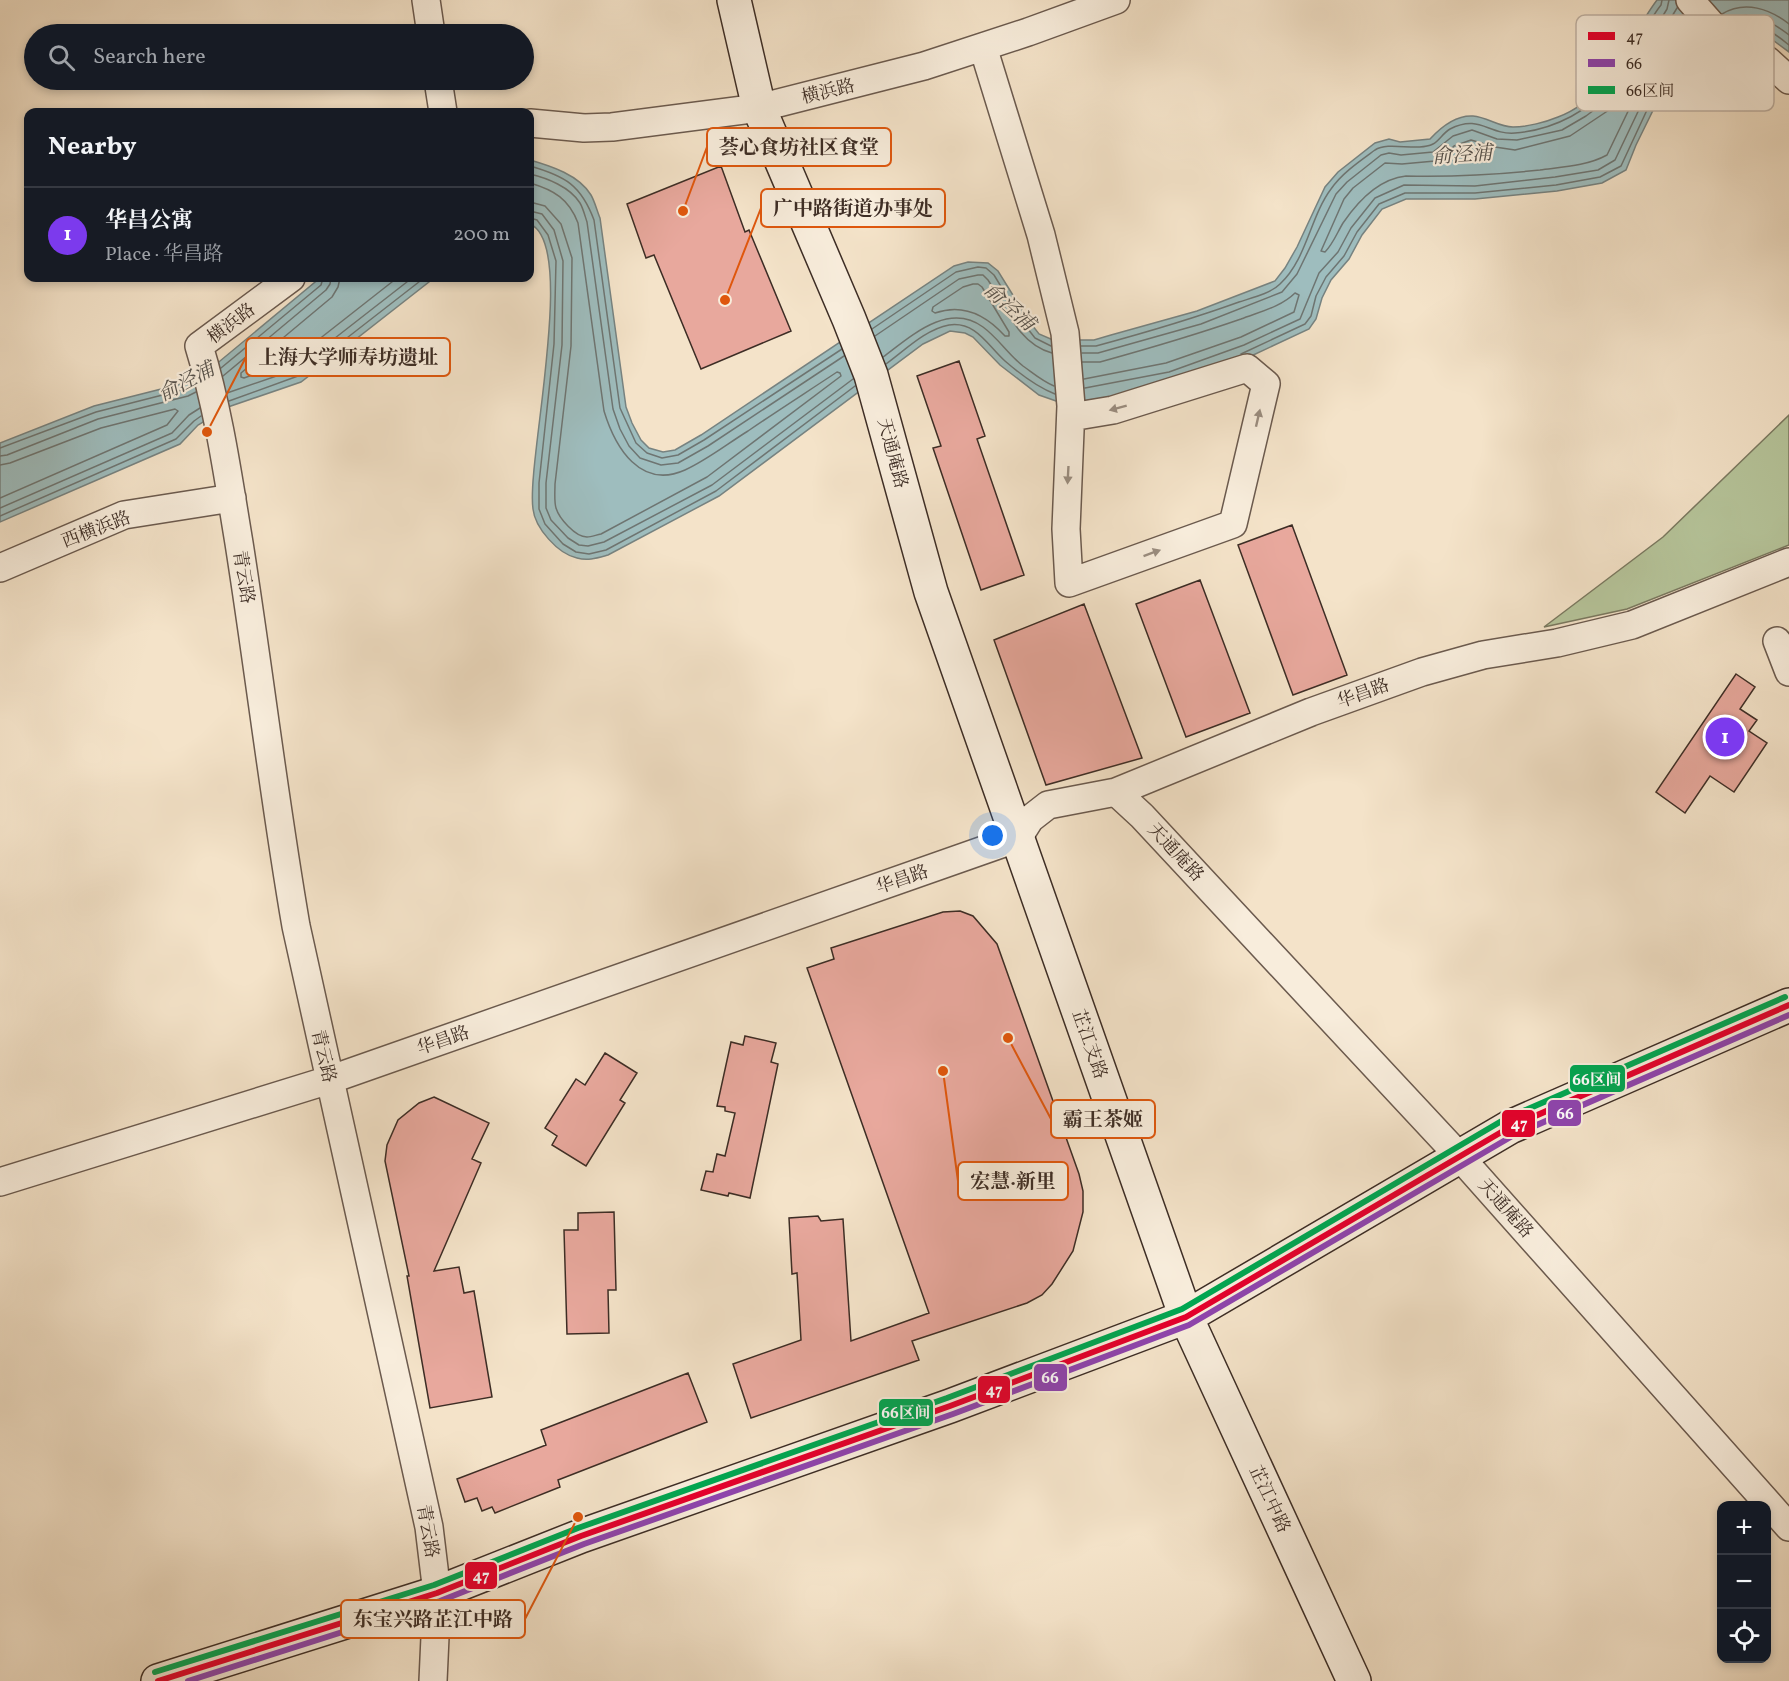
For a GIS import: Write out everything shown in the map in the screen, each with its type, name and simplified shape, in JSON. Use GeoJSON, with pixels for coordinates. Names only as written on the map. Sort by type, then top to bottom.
{"type":"FeatureCollection","features":[{"type":"Feature","properties":{"kind":"street"},"geometry":{"type":"LineString","coordinates":[[426,0],[430,24]]}},
{"type":"Feature","properties":{"kind":"street"},"geometry":{"type":"LineString","coordinates":[[734,0],[759,108]]}},
{"type":"Feature","properties":{"kind":"street","name":"横浜路"},"geometry":{"type":"LineString","coordinates":[[534,123],[584,128],[612,127],[759,108],[924,66],[1116,0]]}},
{"type":"Feature","properties":{"kind":"street"},"geometry":{"type":"LineString","coordinates":[[1690,0],[1703,15]]}},
{"type":"Feature","properties":{"kind":"street"},"geometry":{"type":"LineString","coordinates":[[983,47],[1041,235],[1065,333],[1071,411],[1066,529],[1070,583],[1233,524],[1266,384],[1247,368],[1113,410],[1071,411]]}},
{"type":"Feature","properties":{"kind":"street"},"geometry":{"type":"LineString","coordinates":[[1774,66],[1789,80]]}},
{"type":"Feature","properties":{"kind":"street"},"geometry":{"type":"LineString","coordinates":[[440,90],[442,108]]}},
{"type":"Feature","properties":{"kind":"street","name":"天通庵路"},"geometry":{"type":"LineString","coordinates":[[759,108],[871,375],[932,592],[1018,838]]}},
{"type":"Feature","properties":{"kind":"street","name":"横浜路"},"geometry":{"type":"LineString","coordinates":[[201,352],[286,282]]}},
{"type":"Feature","properties":{"kind":"street","name":"青云路"},"geometry":{"type":"LineString","coordinates":[[201,352],[221,428],[252,623],[280,833],[296,926],[429,1527],[438,1593],[434,1681]]}},
{"type":"Feature","properties":{"kind":"street","name":"西横浜路"},"geometry":{"type":"LineString","coordinates":[[0,568],[124,515],[232,498]]}},
{"type":"Feature","properties":{"kind":"street","name":"华昌路"},"geometry":{"type":"LineString","coordinates":[[0,1182],[329,1080],[1018,838],[1030,819],[1048,805],[1116,792],[1311,712],[1422,672],[1483,655],[1557,643],[1632,625],[1789,562]]}},
{"type":"Feature","properties":{"kind":"street"},"geometry":{"type":"LineString","coordinates":[[1778,641],[1789,672]]}},
{"type":"Feature","properties":{"kind":"street","name":"天通庵路"},"geometry":{"type":"LineString","coordinates":[[1116,792],[1142,816],[1459,1156],[1789,1527]]}},
{"type":"Feature","properties":{"kind":"street","name":"芷江支路"},"geometry":{"type":"LineString","coordinates":[[1018,838],[1186,1317]]}},
{"type":"Feature","properties":{"kind":"street"},"geometry":{"type":"LineString","coordinates":[[158,1681],[438,1593],[581,1536],[950,1406],[1186,1317],[1510,1126],[1789,1005]]}},
{"type":"Feature","properties":{"kind":"street","name":"芷江中路"},"geometry":{"type":"LineString","coordinates":[[1186,1317],[1354,1681]]}},
{"type":"Feature","properties":{"kind":"green space"},"geometry":{"type":"Polygon","coordinates":[[[1789,415],[1789,545],[1627,609],[1544,627],[1663,537],[1789,415]]]}},
{"type":"Feature","properties":{"kind":"water"},"geometry":{"type":"Polygon","coordinates":[[[1657,0],[1789,0],[1789,52],[1774,41],[1774,15],[1647,15],[1657,0]]]}},
{"type":"Feature","properties":{"kind":"water","name":"俞泾浦"},"geometry":{"type":"Polygon","coordinates":[[[1576,108],[1576,111],[1653,111],[1626,170],[1602,183],[1557,191],[1475,199],[1406,199],[1382,209],[1362,235],[1349,259],[1331,280],[1322,298],[1316,319],[1309,329],[1249,357],[1092,402],[1056,401],[1039,395],[1000,365],[973,337],[965,333],[950,331],[923,344],[719,496],[608,555],[592,559],[570,556],[555,546],[538,524],[533,509],[533,484],[547,356],[550,270],[544,240],[534,229],[534,161],[555,168],[572,177],[586,188],[592,198],[600,218],[626,407],[641,440],[649,448],[663,452],[675,450],[701,435],[954,266],[968,262],[988,263],[998,271],[1039,334],[1053,340],[1094,340],[1197,311],[1275,281],[1297,247],[1325,187],[1338,172],[1375,143],[1389,139],[1400,142],[1430,139],[1450,123],[1467,116],[1478,117],[1508,127],[1530,125],[1558,117],[1576,108]]]}},
{"type":"Feature","properties":{"kind":"water"},"geometry":{"type":"Polygon","coordinates":[[[315,282],[429,282],[301,382],[228,407],[198,425],[180,444],[0,522],[0,443],[94,406],[185,383],[214,366],[315,282]]]}},
{"type":"Feature","properties":{"kind":"building"},"geometry":{"type":"Polygon","coordinates":[[[721,166],[745,232],[749,230],[791,331],[701,369],[654,255],[646,258],[627,204],[721,166]]]}},
{"type":"Feature","properties":{"kind":"building"},"geometry":{"type":"Polygon","coordinates":[[[959,361],[985,436],[977,439],[1024,575],[981,590],[933,448],[941,446],[917,376],[959,361]]]}},
{"type":"Feature","properties":{"kind":"building"},"geometry":{"type":"Polygon","coordinates":[[[1292,525],[1347,675],[1293,695],[1238,545],[1292,525]]]}},
{"type":"Feature","properties":{"kind":"building"},"geometry":{"type":"Polygon","coordinates":[[[1200,580],[1250,713],[1186,737],[1136,604],[1200,580]]]}},
{"type":"Feature","properties":{"kind":"building"},"geometry":{"type":"Polygon","coordinates":[[[1084,604],[1142,758],[1046,785],[994,640],[1084,604]]]}},
{"type":"Feature","properties":{"kind":"building"},"geometry":{"type":"Polygon","coordinates":[[[1736,674],[1755,687],[1740,709],[1757,720],[1749,731],[1767,743],[1734,792],[1710,776],[1685,813],[1656,792],[1736,674]]]}},
{"type":"Feature","properties":{"kind":"building"},"geometry":{"type":"Polygon","coordinates":[[[960,911],[973,916],[997,944],[1079,1174],[1083,1191],[1083,1212],[1073,1251],[1052,1284],[1042,1295],[1027,1303],[912,1341],[919,1360],[751,1418],[733,1364],[801,1340],[797,1273],[792,1274],[789,1218],[818,1216],[821,1221],[843,1219],[851,1341],[929,1313],[807,968],[834,959],[831,948],[943,912],[960,911]]]}},
{"type":"Feature","properties":{"kind":"building"},"geometry":{"type":"Polygon","coordinates":[[[745,1036],[776,1043],[771,1062],[778,1064],[750,1198],[701,1190],[706,1171],[713,1172],[717,1154],[725,1156],[735,1113],[725,1111],[725,1107],[717,1106],[731,1042],[743,1045],[745,1036]]]}},
{"type":"Feature","properties":{"kind":"building"},"geometry":{"type":"Polygon","coordinates":[[[605,1053],[637,1073],[620,1100],[625,1103],[586,1166],[552,1145],[557,1136],[545,1128],[576,1079],[585,1085],[605,1053]]]}},
{"type":"Feature","properties":{"kind":"building"},"geometry":{"type":"Polygon","coordinates":[[[434,1097],[489,1123],[472,1159],[481,1163],[434,1271],[459,1267],[464,1293],[474,1291],[492,1397],[430,1408],[407,1276],[409,1276],[385,1161],[387,1145],[398,1120],[419,1103],[434,1097]]]}},
{"type":"Feature","properties":{"kind":"building"},"geometry":{"type":"Polygon","coordinates":[[[614,1212],[616,1290],[608,1290],[609,1333],[567,1334],[564,1230],[578,1230],[578,1213],[614,1212]]]}},
{"type":"Feature","properties":{"kind":"building"},"geometry":{"type":"Polygon","coordinates":[[[688,1373],[707,1422],[558,1480],[560,1487],[495,1513],[492,1507],[482,1511],[477,1498],[465,1502],[457,1479],[546,1445],[541,1430],[688,1373]]]}},
{"type":"Feature","properties":{"kind":"transit line","name":"66区间"},"geometry":{"type":"LineString","coordinates":[[155,1672],[434,1585],[578,1528],[947,1398],[1182,1309],[1505,1119],[1785,997]]}},
{"type":"Feature","properties":{"kind":"transit line","name":"47"},"geometry":{"type":"LineString","coordinates":[[158,1681],[437,1593],[581,1536],[950,1406],[1186,1317],[1510,1127],[1789,1005]]}},
{"type":"Feature","properties":{"kind":"transit line","name":"66"},"geometry":{"type":"LineString","coordinates":[[188,1681],[440,1601],[584,1544],[953,1414],[1189,1325],[1514,1135],[1789,1015]]}},
{"type":"Feature","properties":{"kind":"place","name":"荟心食坊社区食堂"},"geometry":{"type":"Point","coordinates":[683,211]}},
{"type":"Feature","properties":{"kind":"place","name":"广中路街道办事处"},"geometry":{"type":"Point","coordinates":[725,300]}},
{"type":"Feature","properties":{"kind":"place","name":"上海大学师寿坊遗址"},"geometry":{"type":"Point","coordinates":[207,432]}},
{"type":"Feature","properties":{"kind":"place","name":"华昌公寓"},"geometry":{"type":"Point","coordinates":[1725,737]}},
{"type":"Feature","properties":{"kind":"place","name":"霸王茶姬"},"geometry":{"type":"Point","coordinates":[1008,1038]}},
{"type":"Feature","properties":{"kind":"place","name":"宏慧·新里"},"geometry":{"type":"Point","coordinates":[943,1071]}},
{"type":"Feature","properties":{"kind":"place","name":"东宝兴路芷江中路"},"geometry":{"type":"Point","coordinates":[578,1517]}}]}
